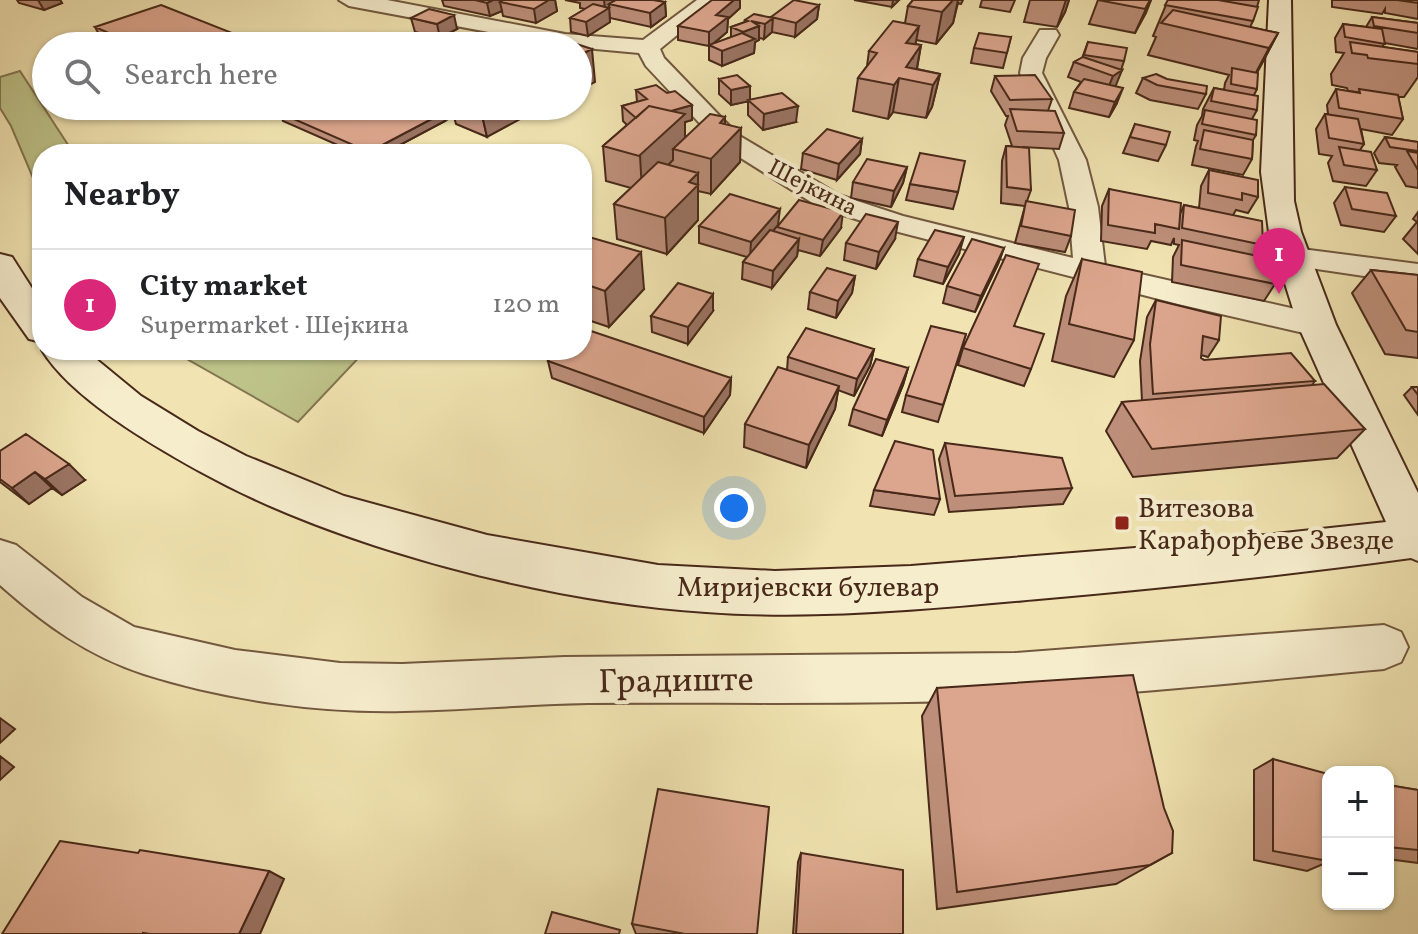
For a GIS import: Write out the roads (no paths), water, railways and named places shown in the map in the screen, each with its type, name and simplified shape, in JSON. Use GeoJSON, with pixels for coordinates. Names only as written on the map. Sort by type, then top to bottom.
{"type":"FeatureCollection","features":[{"type":"Feature","properties":{"kind":"main road"},"geometry":{"type":"LineString","coordinates":[[1280,0],[1278,201],[1317,325],[1417,539]]}},
{"type":"Feature","properties":{"kind":"main road"},"geometry":{"type":"LineString","coordinates":[[0,264],[13,291],[32,317]]}},
{"type":"Feature","properties":{"kind":"main road","name":"Миријевски булевар"},"geometry":{"type":"LineString","coordinates":[[73,360],[137,413],[227,466],[324,509],[422,539],[624,583],[727,592],[832,592],[977,585],[1307,554],[1417,539]]}},
{"type":"Feature","properties":{"kind":"street"},"geometry":{"type":"LineString","coordinates":[[349,0],[526,32]]}},
{"type":"Feature","properties":{"kind":"street"},"geometry":{"type":"LineString","coordinates":[[592,42],[648,47],[710,0]]}},
{"type":"Feature","properties":{"kind":"street"},"geometry":{"type":"LineString","coordinates":[[1048,35],[1032,62],[1030,72],[1033,84],[1048,105],[1068,146],[1081,187],[1090,272]]}},
{"type":"Feature","properties":{"kind":"street","name":"Шејкина"},"geometry":{"type":"LineString","coordinates":[[648,47],[654,61],[729,140],[829,201],[893,222],[1317,325]]}},
{"type":"Feature","properties":{"kind":"street"},"geometry":{"type":"LineString","coordinates":[[1294,257],[1418,274]]}},
{"type":"Feature","properties":{"kind":"street","name":"Градиште"},"geometry":{"type":"LineString","coordinates":[[0,558],[62,611],[97,634],[131,647],[213,667],[326,684],[398,688],[574,680],[1013,676],[1384,647]]}},
{"type":"Feature","properties":{"kind":"place","name":"City market"},"geometry":{"type":"Point","coordinates":[1279,294]}},
{"type":"Feature","properties":{"kind":"place","name":"Витезова Карађорђеве Звезде"},"geometry":{"type":"Point","coordinates":[1122,523]}}]}
